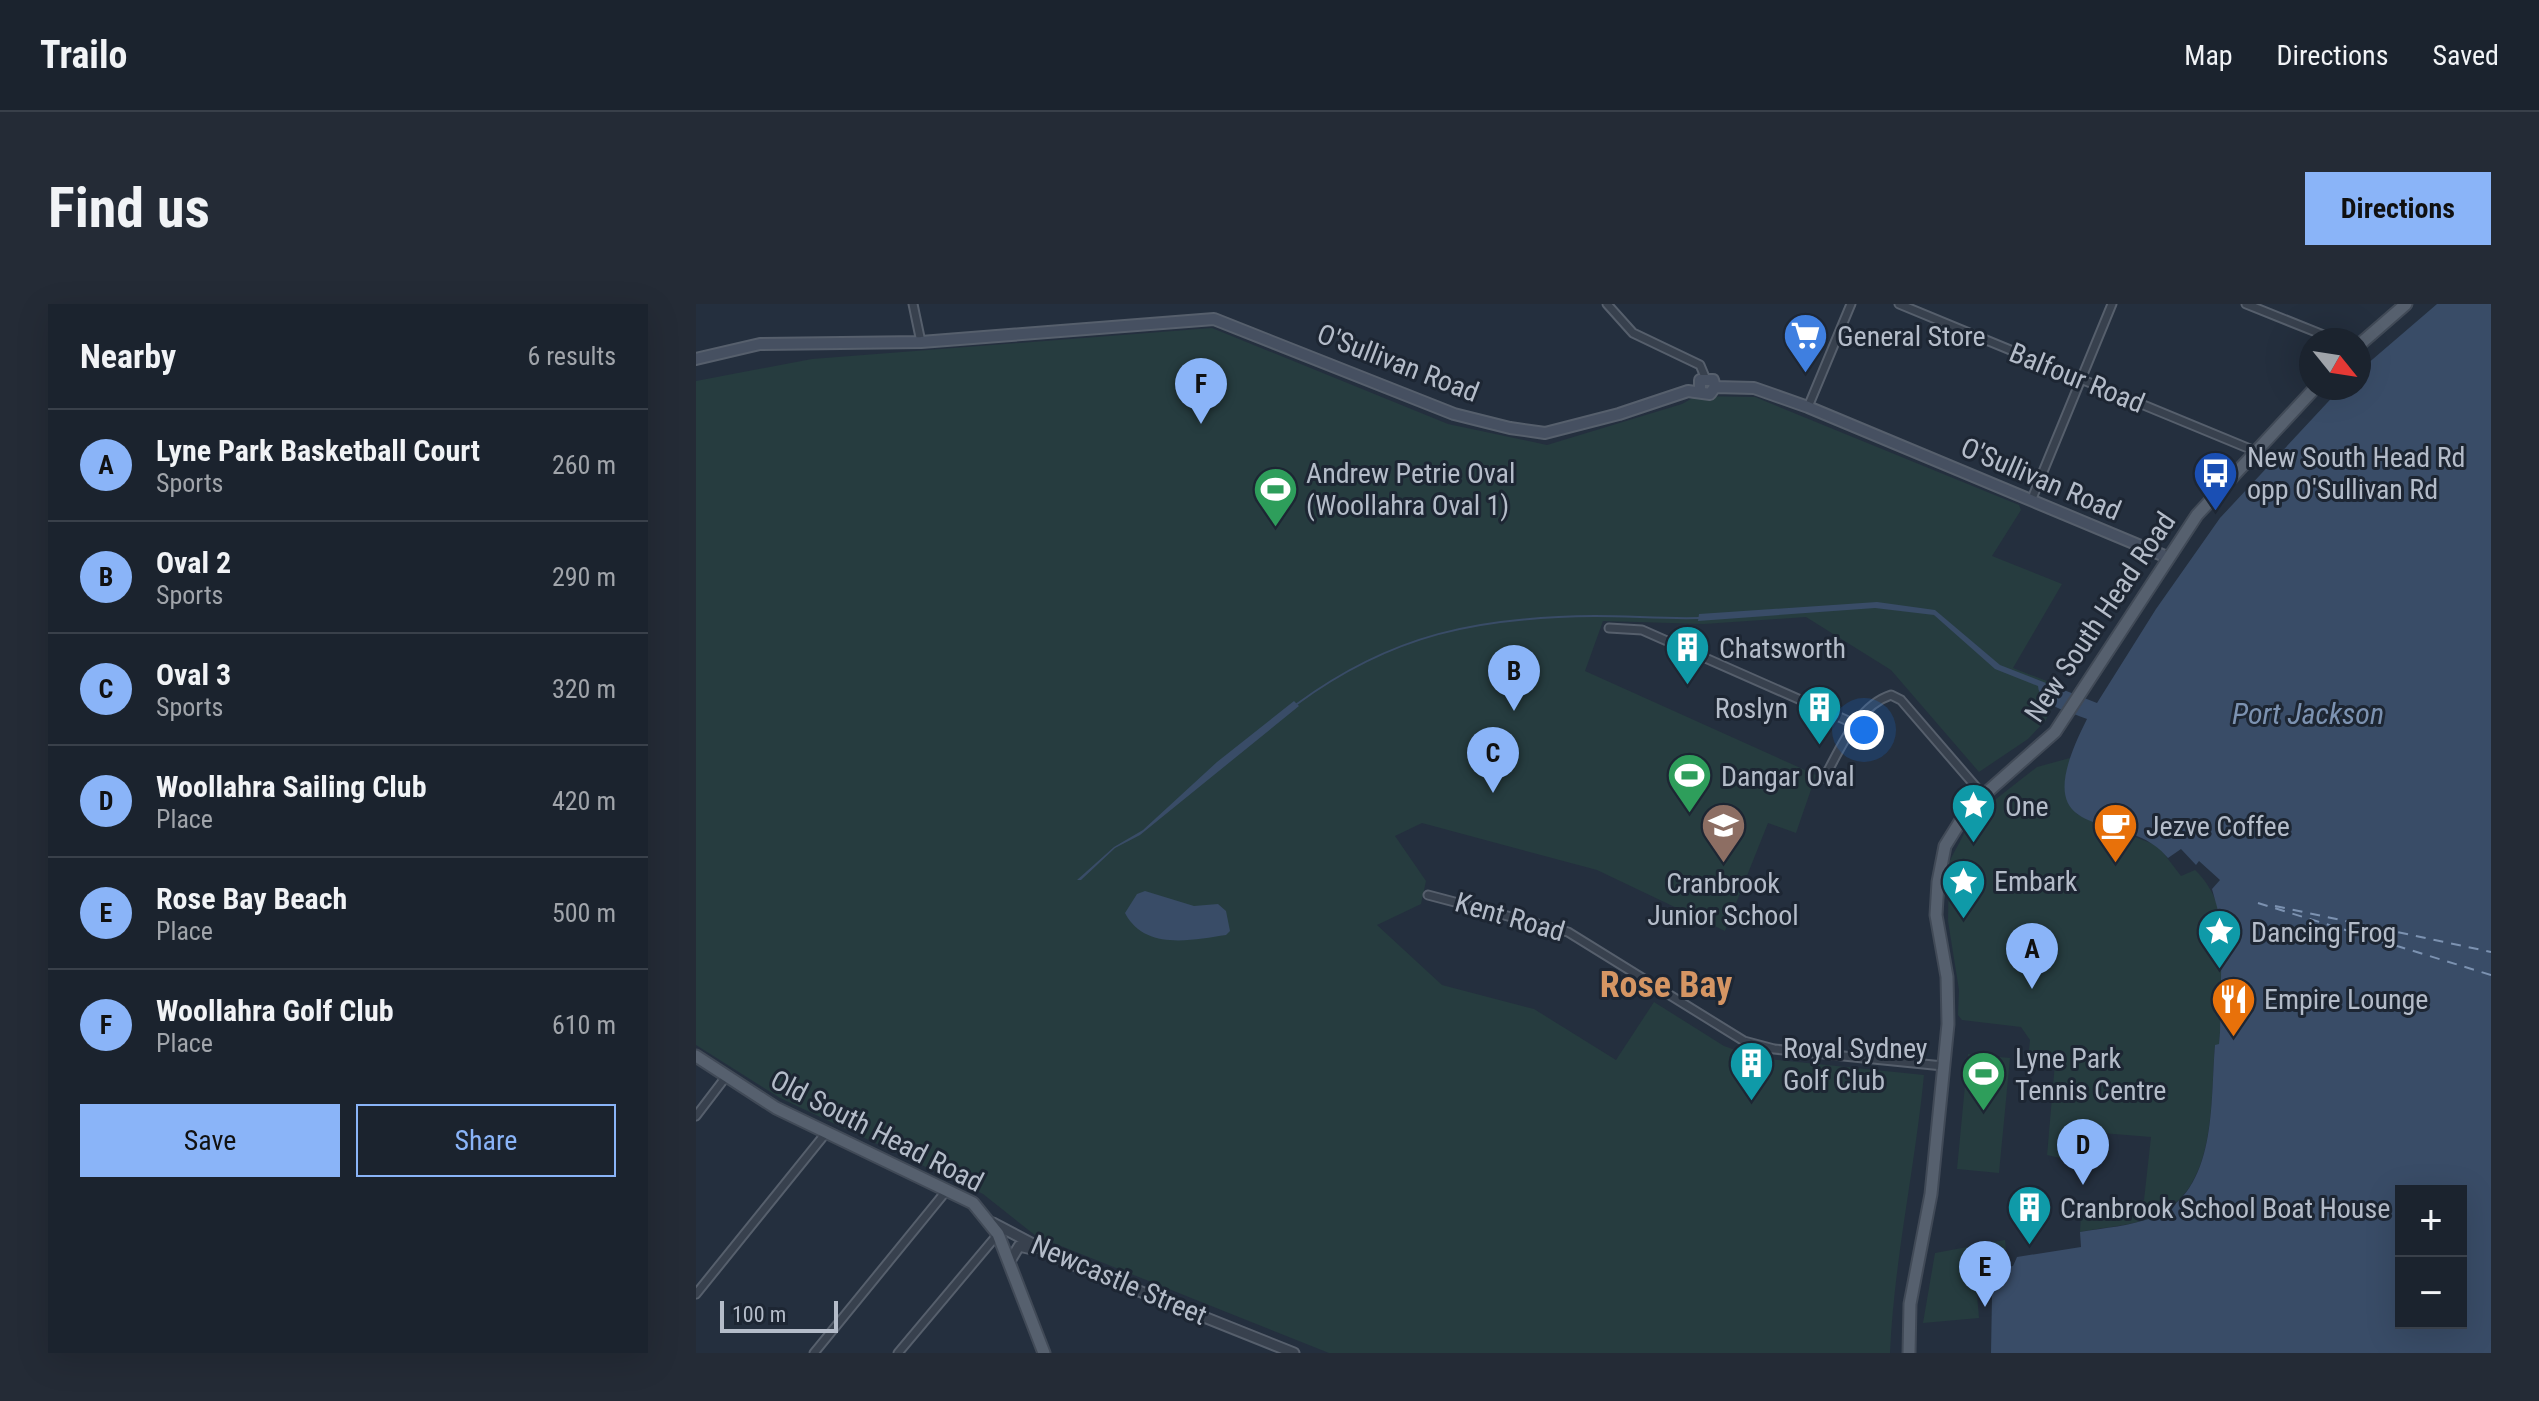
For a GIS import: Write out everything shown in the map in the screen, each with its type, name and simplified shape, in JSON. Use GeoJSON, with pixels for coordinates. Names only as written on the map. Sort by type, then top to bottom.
{"type":"FeatureCollection","features":[{"type":"Feature","properties":{"kind":"main road"},"geometry":{"type":"LineString","coordinates":[[2371,335],[2406,304]]}},
{"type":"Feature","properties":{"kind":"main road","name":"O'Sullivan Road"},"geometry":{"type":"LineString","coordinates":[[696,359],[760,344],[921,342],[1214,319],[1454,414],[1545,433],[1619,414],[1688,391],[1700,391]]}},
{"type":"Feature","properties":{"kind":"main road"},"geometry":{"type":"LineString","coordinates":[[1705,377],[1713,380],[1715,387],[1710,394],[1700,391],[1699,382],[1705,377]]}},
{"type":"Feature","properties":{"kind":"main road","name":"O'Sullivan Road"},"geometry":{"type":"LineString","coordinates":[[1715,387],[1754,388],[1808,407],[2167,557]]}},
{"type":"Feature","properties":{"kind":"main road","name":"New South Head Road"},"geometry":{"type":"LineString","coordinates":[[1909,1353],[1910,1304],[1931,1194],[1943,1066],[1948,988],[1938,931],[1938,882],[1952,831],[1983,795],[2038,749],[2070,711],[2197,515],[2304,400]]}},
{"type":"Feature","properties":{"kind":"main road","name":"Old South Head Road"},"geometry":{"type":"LineString","coordinates":[[697,1059],[725,1078],[826,1133],[967,1199],[991,1221],[998,1234],[1044,1353]]}},
{"type":"Feature","properties":{"kind":"street"},"geometry":{"type":"LineString","coordinates":[[913,304],[921,342]]}},
{"type":"Feature","properties":{"kind":"street"},"geometry":{"type":"LineString","coordinates":[[1607,304],[1633,333],[1700,365],[1705,377]]}},
{"type":"Feature","properties":{"kind":"street"},"geometry":{"type":"LineString","coordinates":[[1808,407],[1851,304]]}},
{"type":"Feature","properties":{"kind":"street","name":"Balfour Road"},"geometry":{"type":"LineString","coordinates":[[1899,304],[2255,451]]}},
{"type":"Feature","properties":{"kind":"street"},"geometry":{"type":"LineString","coordinates":[[2031,501],[2112,304]]}},
{"type":"Feature","properties":{"kind":"street"},"geometry":{"type":"LineString","coordinates":[[2246,304],[2306,328]]}},
{"type":"Feature","properties":{"kind":"street"},"geometry":{"type":"LineString","coordinates":[[1609,628],[1653,634],[1855,724]]}},
{"type":"Feature","properties":{"kind":"street"},"geometry":{"type":"LineString","coordinates":[[1824,778],[1855,724],[1891,695],[1901,700],[1983,795]]}},
{"type":"Feature","properties":{"kind":"street","name":"Kent Road"},"geometry":{"type":"LineString","coordinates":[[1428,895],[1568,932],[1723,1031],[1744,1041],[1774,1049],[1943,1066]]}},
{"type":"Feature","properties":{"kind":"street"},"geometry":{"type":"LineString","coordinates":[[696,1116],[725,1078]]}},
{"type":"Feature","properties":{"kind":"street"},"geometry":{"type":"LineString","coordinates":[[696,1294],[826,1133]]}},
{"type":"Feature","properties":{"kind":"street"},"geometry":{"type":"LineString","coordinates":[[814,1353],[947,1190]]}},
{"type":"Feature","properties":{"kind":"street","name":"Newcastle Street"},"geometry":{"type":"LineString","coordinates":[[991,1221],[1069,1263],[1294,1353]]}},
{"type":"Feature","properties":{"kind":"street"},"geometry":{"type":"LineString","coordinates":[[898,1353],[998,1234]]}},
{"type":"Feature","properties":{"kind":"street"},"geometry":{"type":"LineString","coordinates":[[1010,1261],[1019,1246],[1069,1263]]}},
{"type":"Feature","properties":{"kind":"green space","name":"Royal Sydney Golf Club"},"geometry":{"type":"Polygon","coordinates":[[[1212,328],[1448,424],[1547,445],[1682,404],[1696,396],[1755,397],[2019,505],[2021,510],[1992,556],[2062,584],[2013,668],[2062,687],[2046,720],[2028,739],[1979,772],[1891,670],[1806,617],[1704,624],[1603,621],[1585,671],[1816,775],[1796,833],[1768,823],[1725,931],[1597,870],[1422,823],[1395,836],[1426,881],[1421,904],[1377,925],[1442,985],[1534,1009],[1616,1060],[1654,1002],[1724,1046],[1759,1058],[1924,1075],[1896,1283],[1890,1353],[1329,1353],[1036,1236],[983,1194],[780,1098],[696,1045],[696,381],[812,359],[1212,328]]]}},
{"type":"Feature","properties":{"kind":"green space"},"geometry":{"type":"Polygon","coordinates":[[[2070,758],[2066,791],[2077,814],[2158,846],[2181,876],[2195,870],[2217,904],[2224,946],[2219,1045],[2215,1045],[2210,1118],[2200,1166],[2189,1187],[2174,1204],[2153,1217],[2080,1232],[2081,1212],[2144,1200],[2151,1137],[2077,1131],[2074,1161],[2047,1155],[2055,1063],[2028,1060],[2030,1040],[2021,1027],[1962,1020],[1958,1015],[1959,990],[1948,921],[1949,862],[1973,817],[2037,767],[2070,758]]]}},
{"type":"Feature","properties":{"kind":"green space","name":"Lyne Park Tennis Centre"},"geometry":{"type":"Polygon","coordinates":[[[1968,1054],[2010,1058],[1999,1173],[1957,1169],[1968,1054]]]}},
{"type":"Feature","properties":{"kind":"green space"},"geometry":{"type":"Polygon","coordinates":[[[2005,1240],[2006,1250],[1974,1257],[1979,1318],[1923,1323],[1935,1253],[2005,1240]]]}},
{"type":"Feature","properties":{"kind":"water","name":"Port Jackson"},"geometry":{"type":"Polygon","coordinates":[[[2437,304],[2491,304],[2491,1353],[1991,1353],[1992,1296],[2001,1268],[2013,1266],[2017,1257],[2081,1247],[2080,1232],[2127,1225],[2154,1217],[2175,1204],[2190,1187],[2207,1143],[2215,1045],[2219,1044],[2222,925],[2212,889],[2220,880],[2199,861],[2196,865],[2181,849],[2168,858],[2150,842],[2086,819],[2071,808],[2065,790],[2069,762],[2087,719],[2044,699],[2038,686],[1995,669],[1934,615],[1875,608],[1698,621],[1699,614],[1877,602],[1935,610],[2000,665],[2097,703],[2156,609],[2220,518],[2330,400],[2371,400],[2371,361],[2437,304]]]}},
{"type":"Feature","properties":{"kind":"water"},"geometry":{"type":"Polygon","coordinates":[[[1294,701],[1299,706],[1140,835],[1115,848],[1081,880],[1077,880],[1114,847],[1143,830],[1217,762],[1294,701]]]}},
{"type":"Feature","properties":{"kind":"water"},"geometry":{"type":"Polygon","coordinates":[[[1145,891],[1194,906],[1218,904],[1226,911],[1230,931],[1226,935],[1184,940],[1157,938],[1144,933],[1125,913],[1137,894],[1145,891]]]}},
{"type":"Feature","properties":{"kind":"waterway"},"geometry":{"type":"LineString","coordinates":[[1297,704],[1367,661],[1438,634],[1475,626],[1553,617],[1699,618]]}},
{"type":"Feature","properties":{"kind":"ferry route"},"geometry":{"type":"LineString","coordinates":[[2258,903],[2491,975]]}},
{"type":"Feature","properties":{"kind":"ferry route"},"geometry":{"type":"LineString","coordinates":[[2275,906],[2491,952]]}},
{"type":"Feature","properties":{"kind":"place","name":"General Store"},"geometry":{"type":"Point","coordinates":[1806,375]}},
{"type":"Feature","properties":{"kind":"place","name":"Woollahra Golf Club"},"geometry":{"type":"Point","coordinates":[1201,424]}},
{"type":"Feature","properties":{"kind":"place","name":"New South Head Rd opp O'Sullivan Rd"},"geometry":{"type":"Point","coordinates":[2216,512]}},
{"type":"Feature","properties":{"kind":"place","name":"Andrew Petrie Oval (Woollahra Oval 1)"},"geometry":{"type":"Point","coordinates":[1275,528]}},
{"type":"Feature","properties":{"kind":"place","name":"Chatsworth"},"geometry":{"type":"Point","coordinates":[1688,687]}},
{"type":"Feature","properties":{"kind":"place","name":"Oval 2"},"geometry":{"type":"Point","coordinates":[1514,711]}},
{"type":"Feature","properties":{"kind":"place","name":"Roslyn"},"geometry":{"type":"Point","coordinates":[1819,747]}},
{"type":"Feature","properties":{"kind":"place","name":"Oval 3"},"geometry":{"type":"Point","coordinates":[1493,793]}},
{"type":"Feature","properties":{"kind":"place","name":"Dangar Oval"},"geometry":{"type":"Point","coordinates":[1690,815]}},
{"type":"Feature","properties":{"kind":"place","name":"One"},"geometry":{"type":"Point","coordinates":[1974,845]}},
{"type":"Feature","properties":{"kind":"place","name":"Cranbrook Junior School"},"geometry":{"type":"Point","coordinates":[1723,865]}},
{"type":"Feature","properties":{"kind":"place","name":"Jezve Coffee"},"geometry":{"type":"Point","coordinates":[2115,865]}},
{"type":"Feature","properties":{"kind":"place","name":"Embark"},"geometry":{"type":"Point","coordinates":[1963,920]}},
{"type":"Feature","properties":{"kind":"place","name":"Dancing Frog"},"geometry":{"type":"Point","coordinates":[2220,971]}},
{"type":"Feature","properties":{"kind":"place","name":"Lyne Park Basketball Court"},"geometry":{"type":"Point","coordinates":[2032,989]}},
{"type":"Feature","properties":{"kind":"place","name":"Empire Lounge"},"geometry":{"type":"Point","coordinates":[2233,1038]}},
{"type":"Feature","properties":{"kind":"place","name":"Royal Sydney Golf Club"},"geometry":{"type":"Point","coordinates":[1752,1103]}},
{"type":"Feature","properties":{"kind":"place","name":"Lyne Park Tennis Centre"},"geometry":{"type":"Point","coordinates":[1984,1113]}},
{"type":"Feature","properties":{"kind":"place","name":"Woollahra Sailing Club"},"geometry":{"type":"Point","coordinates":[2083,1185]}},
{"type":"Feature","properties":{"kind":"place","name":"Cranbrook School Boat House"},"geometry":{"type":"Point","coordinates":[2029,1247]}},
{"type":"Feature","properties":{"kind":"place","name":"Rose Bay Beach"},"geometry":{"type":"Point","coordinates":[1985,1307]}},
{"type":"Feature","properties":{"kind":"district","name":"Rose Bay"},"geometry":{"type":"Point","coordinates":[1666,985]}}]}
